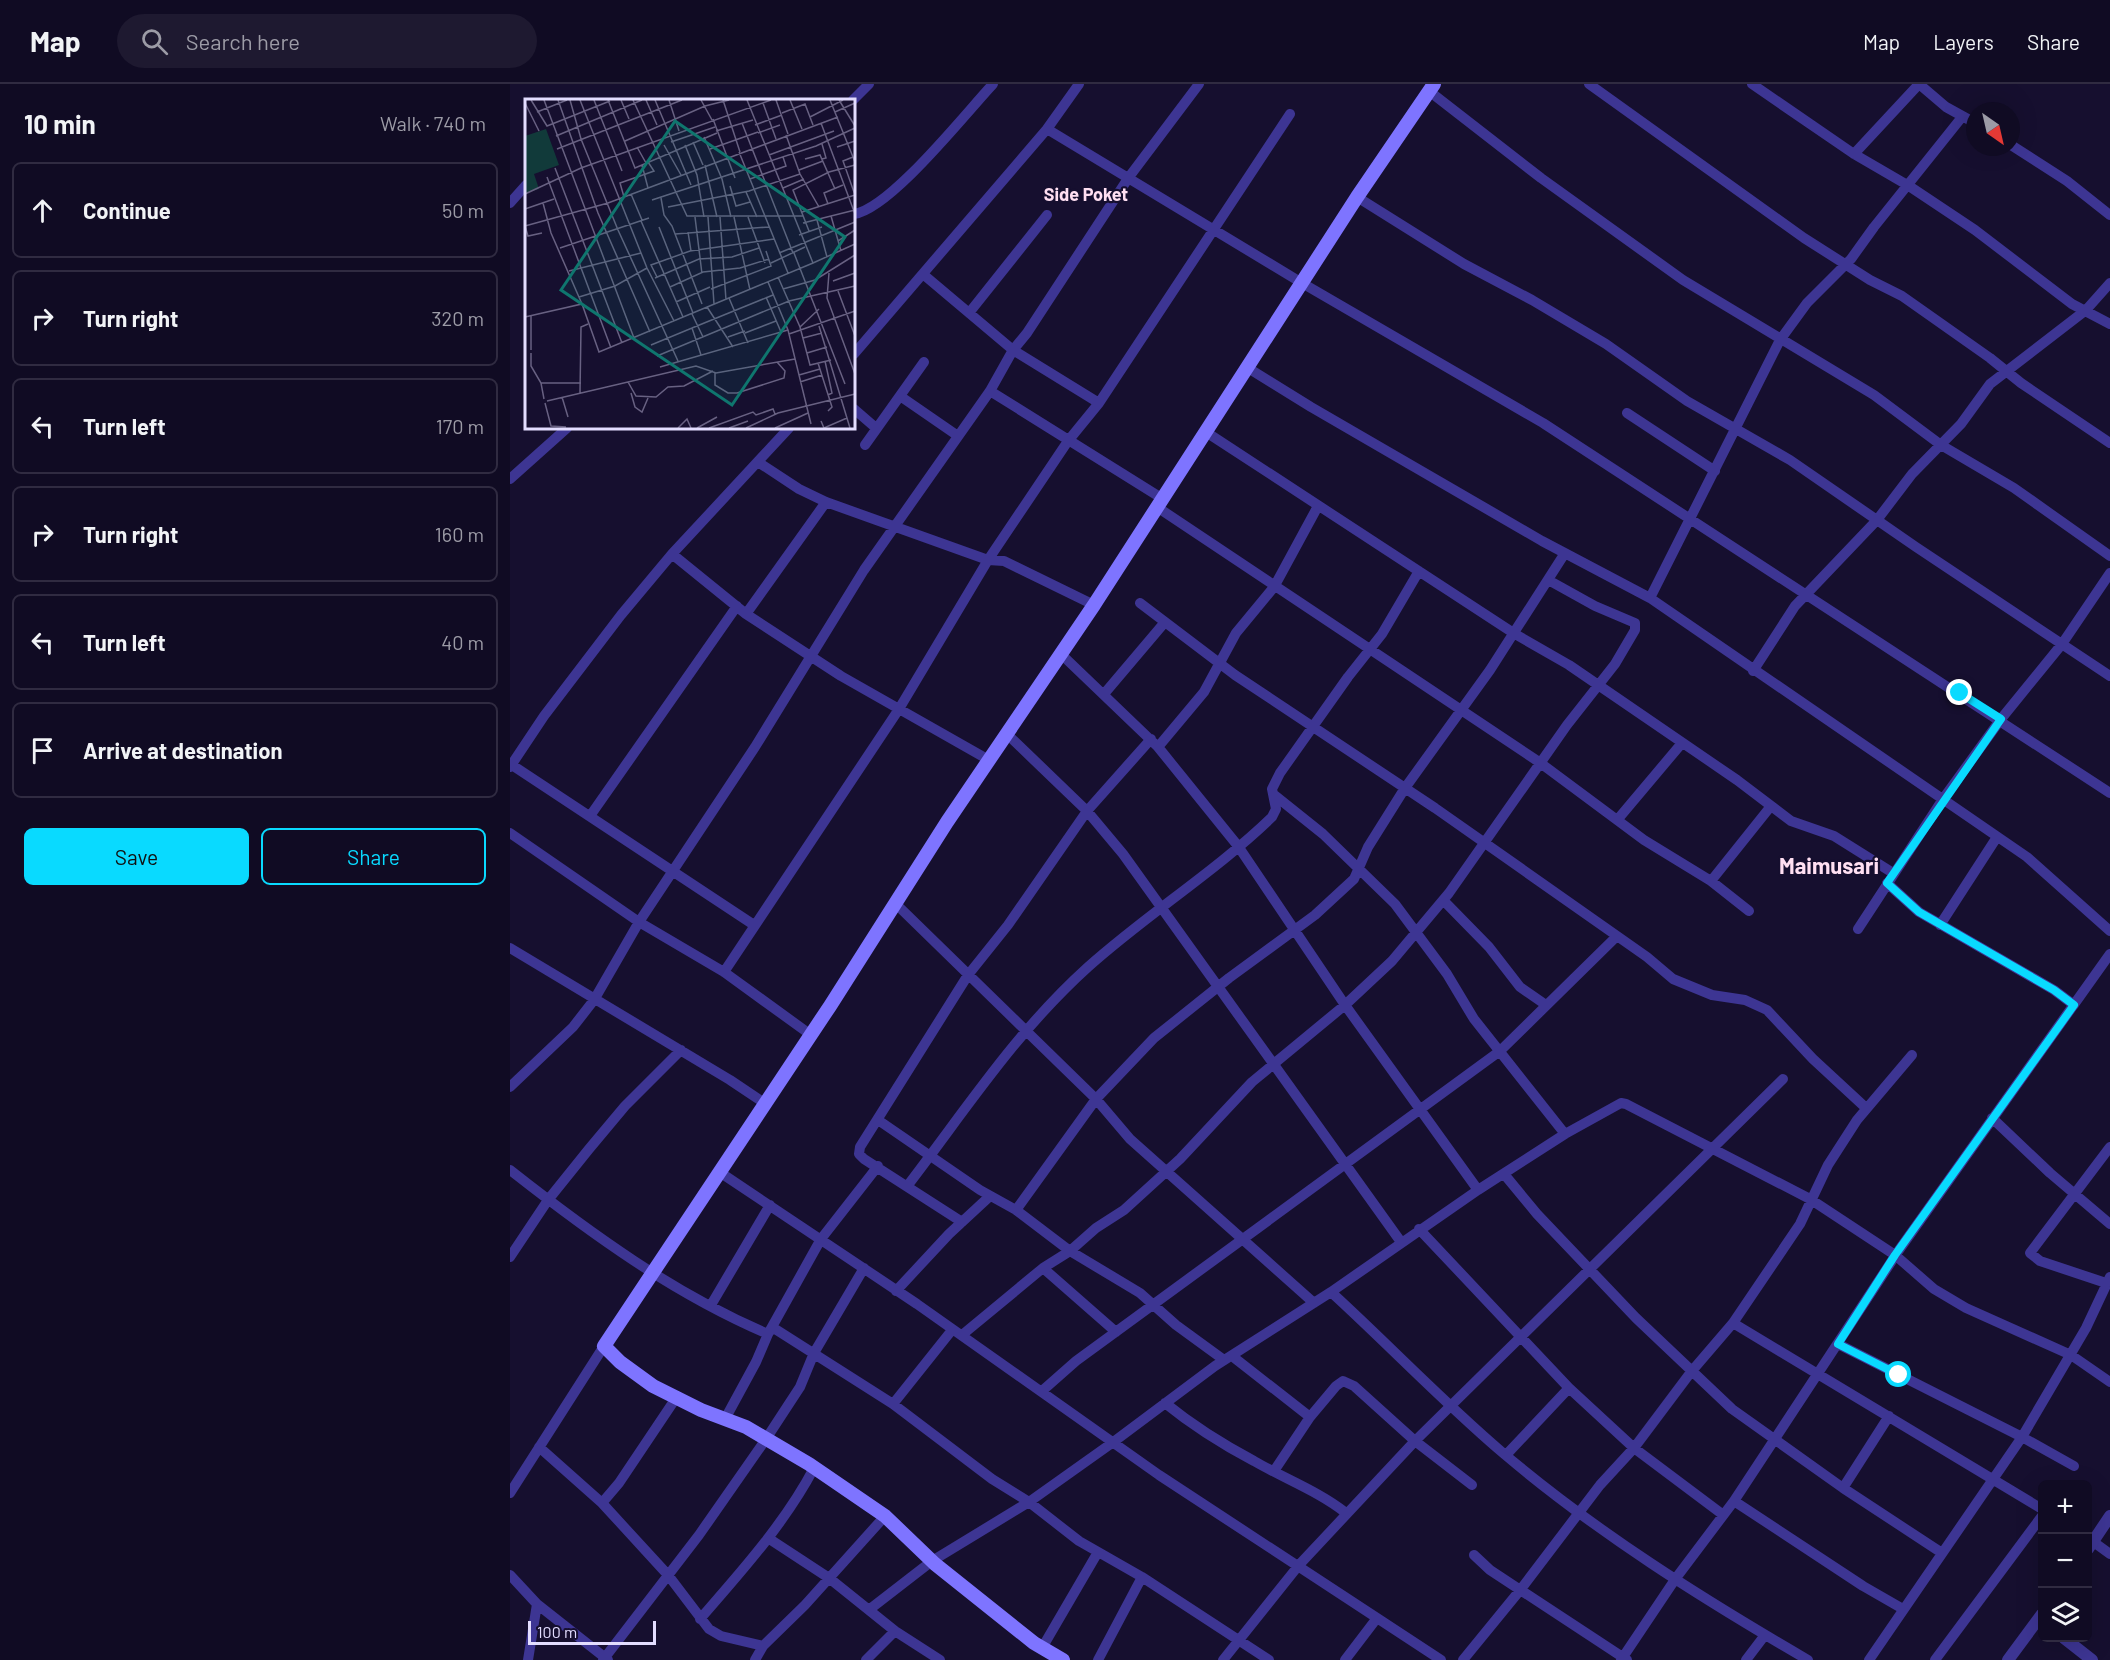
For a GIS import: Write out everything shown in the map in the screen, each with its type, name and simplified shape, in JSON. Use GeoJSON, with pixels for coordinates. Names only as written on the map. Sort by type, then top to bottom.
{"type":"FeatureCollection","features":[{"type":"Feature","properties":{"kind":"main road"},"geometry":{"type":"LineString","coordinates":[[1051,1655],[932,1561],[885,1515],[766,1439],[653,1386],[620,1362],[604,1346],[812,1035],[989,760],[1094,605],[1357,197],[1431,87]]}},
{"type":"Feature","properties":{"kind":"street"},"geometry":{"type":"LineString","coordinates":[[854,99],[869,84]]}},
{"type":"Feature","properties":{"kind":"street"},"geometry":{"type":"LineString","coordinates":[[855,214],[873,208],[906,178],[993,84]]}},
{"type":"Feature","properties":{"kind":"street"},"geometry":{"type":"LineString","coordinates":[[855,353],[1047,129],[1079,84]]}},
{"type":"Feature","properties":{"kind":"street"},"geometry":{"type":"LineString","coordinates":[[510,1088],[573,1027],[594,1000],[639,922],[864,570],[896,528],[990,391],[1013,350],[1027,333],[1129,177],[1198,84]]}},
{"type":"Feature","properties":{"kind":"street"},"geometry":{"type":"LineString","coordinates":[[1589,84],[1697,164],[1846,266],[1902,296],[2007,371],[2021,384],[2110,443]]}},
{"type":"Feature","properties":{"kind":"street"},"geometry":{"type":"LineString","coordinates":[[1752,84],[1854,154],[1909,186],[1975,230],[2072,304],[2110,324]]}},
{"type":"Feature","properties":{"kind":"street"},"geometry":{"type":"LineString","coordinates":[[1854,154],[1919,84],[1966,119]]}},
{"type":"Feature","properties":{"kind":"street"},"geometry":{"type":"LineString","coordinates":[[1431,87],[1612,230],[1683,280],[1874,395],[1941,446],[2014,488],[2110,556]]}},
{"type":"Feature","properties":{"kind":"street"},"geometry":{"type":"LineString","coordinates":[[724,972],[899,709],[988,560],[1068,441],[1099,403],[1212,227],[1290,114]]}},
{"type":"Feature","properties":{"kind":"street"},"geometry":{"type":"LineString","coordinates":[[1650,598],[1780,340],[1807,303],[1846,266],[1962,117]]}},
{"type":"Feature","properties":{"kind":"street"},"geometry":{"type":"LineString","coordinates":[[1047,129],[1302,283],[1543,423],[2110,792]]}},
{"type":"Feature","properties":{"kind":"street"},"geometry":{"type":"LineString","coordinates":[[2020,151],[2067,181],[2110,215]]}},
{"type":"Feature","properties":{"kind":"street"},"geometry":{"type":"LineString","coordinates":[[510,203],[525,186]]}},
{"type":"Feature","properties":{"kind":"street"},"geometry":{"type":"LineString","coordinates":[[1357,197],[1464,264],[1532,300],[1606,344],[1687,401],[1790,460],[2110,676]]}},
{"type":"Feature","properties":{"kind":"street"},"geometry":{"type":"LineString","coordinates":[[969,313],[1047,215]]}},
{"type":"Feature","properties":{"kind":"street"},"geometry":{"type":"LineString","coordinates":[[924,275],[1013,350],[1099,403]]}},
{"type":"Feature","properties":{"kind":"street"},"geometry":{"type":"LineString","coordinates":[[1753,671],[1795,606],[1878,520],[1912,474],[1941,446],[1990,384],[2086,310],[2110,283]]}},
{"type":"Feature","properties":{"kind":"street"},"geometry":{"type":"LineString","coordinates":[[865,445],[924,362]]}},
{"type":"Feature","properties":{"kind":"street"},"geometry":{"type":"LineString","coordinates":[[1248,368],[1320,413],[1565,553],[1650,598],[1753,671],[2027,857],[2079,906],[2110,931]]}},
{"type":"Feature","properties":{"kind":"street"},"geometry":{"type":"LineString","coordinates":[[990,391],[1160,503],[1274,587],[1539,762],[1644,840],[1711,881],[1749,911]]}},
{"type":"Feature","properties":{"kind":"street"},"geometry":{"type":"LineString","coordinates":[[900,396],[958,436]]}},
{"type":"Feature","properties":{"kind":"street"},"geometry":{"type":"LineString","coordinates":[[855,410],[876,428]]}},
{"type":"Feature","properties":{"kind":"street"},"geometry":{"type":"LineString","coordinates":[[1627,413],[1715,471]]}},
{"type":"Feature","properties":{"kind":"street"},"geometry":{"type":"LineString","coordinates":[[510,479],[566,429]]}},
{"type":"Feature","properties":{"kind":"street"},"geometry":{"type":"LineString","coordinates":[[754,925],[511,766],[544,716],[672,554],[788,429]]}},
{"type":"Feature","properties":{"kind":"street"},"geometry":{"type":"LineString","coordinates":[[1206,432],[1515,634],[1599,686],[1791,821],[1834,836],[1893,873]]}},
{"type":"Feature","properties":{"kind":"street"},"geometry":{"type":"LineString","coordinates":[[758,462],[799,489],[826,502],[988,560],[1004,561],[1094,605]]}},
{"type":"Feature","properties":{"kind":"street"},"geometry":{"type":"LineString","coordinates":[[746,614],[826,502]]}},
{"type":"Feature","properties":{"kind":"street"},"geometry":{"type":"LineString","coordinates":[[962,1222],[860,1154],[860,1148],[968,975],[1008,925],[1086,811],[1204,692],[1236,633],[1274,587],[1317,506]]}},
{"type":"Feature","properties":{"kind":"street"},"geometry":{"type":"LineString","coordinates":[[1016,1210],[1096,1100],[1154,1038],[1294,929],[1316,915],[1341,893],[1359,867],[1368,847],[1405,788],[1515,634],[1550,581],[1565,553]]}},
{"type":"Feature","properties":{"kind":"street"},"geometry":{"type":"LineString","coordinates":[[672,554],[746,614],[899,709],[989,760]]}},
{"type":"Feature","properties":{"kind":"street"},"geometry":{"type":"LineString","coordinates":[[908,1185],[989,1073],[1025,1030],[1089,966],[1272,817],[1276,809],[1272,789],[1280,773],[1370,651],[1399,608],[1419,571]]}},
{"type":"Feature","properties":{"kind":"street"},"geometry":{"type":"LineString","coordinates":[[1858,929],[1943,800],[2001,719],[2062,644],[2110,573]]}},
{"type":"Feature","properties":{"kind":"street"},"geometry":{"type":"LineString","coordinates":[[893,1404],[957,1332],[1043,1268],[1070,1251],[1096,1228],[1124,1210],[1166,1172],[1252,1082],[1345,1005],[1417,932],[1443,900],[1539,762],[1599,686],[1631,640],[1635,630],[1635,623],[1595,606],[1550,581]]}},
{"type":"Feature","properties":{"kind":"street"},"geometry":{"type":"LineString","coordinates":[[1140,603],[1219,663],[1405,788],[1673,979],[1712,995],[1745,1000],[1767,1010],[1813,1059],[1866,1108]]}},
{"type":"Feature","properties":{"kind":"street"},"geometry":{"type":"LineString","coordinates":[[590,816],[737,606]]}},
{"type":"Feature","properties":{"kind":"street"},"geometry":{"type":"LineString","coordinates":[[1104,694],[1165,622]]}},
{"type":"Feature","properties":{"kind":"street"},"geometry":{"type":"LineString","coordinates":[[1061,654],[1154,743],[1238,846],[1345,1005],[1422,1108],[1478,1190]]}},
{"type":"Feature","properties":{"kind":"street"},"geometry":{"type":"LineString","coordinates":[[1007,734],[1086,811],[1123,854],[1401,1242]]}},
{"type":"Feature","properties":{"kind":"street"},"geometry":{"type":"LineString","coordinates":[[1618,819],[1682,743]]}},
{"type":"Feature","properties":{"kind":"street"},"geometry":{"type":"LineString","coordinates":[[1273,795],[1323,834],[1395,904],[1447,974],[1474,1019],[1565,1134]]}},
{"type":"Feature","properties":{"kind":"street"},"geometry":{"type":"LineString","coordinates":[[1711,881],[1771,806]]}},
{"type":"Feature","properties":{"kind":"street"},"geometry":{"type":"LineString","coordinates":[[510,832],[639,922],[724,972],[812,1035]]}},
{"type":"Feature","properties":{"kind":"street"},"geometry":{"type":"LineString","coordinates":[[1940,925],[1996,837]]}},
{"type":"Feature","properties":{"kind":"street"},"geometry":{"type":"LineString","coordinates":[[1887,883],[1919,912],[2054,990],[2074,1005]]}},
{"type":"Feature","properties":{"kind":"street"},"geometry":{"type":"LineString","coordinates":[[1443,900],[1489,947],[1520,987],[1545,1005]]}},
{"type":"Feature","properties":{"kind":"street"},"geometry":{"type":"LineString","coordinates":[[896,904],[1096,1100],[1130,1139],[1314,1303]]}},
{"type":"Feature","properties":{"kind":"street"},"geometry":{"type":"LineString","coordinates":[[1042,1390],[1076,1361],[1500,1051],[1616,937]]}},
{"type":"Feature","properties":{"kind":"street"},"geometry":{"type":"LineString","coordinates":[[510,948],[681,1050],[766,1104]]}},
{"type":"Feature","properties":{"kind":"street"},"geometry":{"type":"LineString","coordinates":[[1474,1556],[1490,1570],[1623,1659],[1676,1578],[1734,1501],[1776,1439],[1895,1255],[2109,957]]}},
{"type":"Feature","properties":{"kind":"street"},"geometry":{"type":"LineString","coordinates":[[510,1257],[548,1200],[625,1106],[681,1050]]}},
{"type":"Feature","properties":{"kind":"street"},"geometry":{"type":"LineString","coordinates":[[1463,1660],[1521,1589],[1600,1485],[1634,1448],[1691,1372],[1733,1323],[1800,1224],[1810,1199],[1828,1166],[1866,1108],[1912,1055]]}},
{"type":"Feature","properties":{"kind":"street"},"geometry":{"type":"LineString","coordinates":[[1222,1660],[1299,1564],[1414,1442],[1783,1079]]}},
{"type":"Feature","properties":{"kind":"street"},"geometry":{"type":"LineString","coordinates":[[870,1610],[932,1561],[1029,1502],[1228,1358],[1331,1292],[1419,1229],[1565,1134],[1611,1107],[1626,1104],[1810,1199],[1895,1255],[1935,1289],[1966,1308],[2071,1355],[2110,1382]]}},
{"type":"Feature","properties":{"kind":"street"},"geometry":{"type":"LineString","coordinates":[[1992,1118],[2073,1194],[2110,1224]]}},
{"type":"Feature","properties":{"kind":"street"},"geometry":{"type":"LineString","coordinates":[[878,1119],[990,1196],[1016,1210],[1070,1251],[1140,1293],[1176,1325],[1228,1358],[1310,1417]]}},
{"type":"Feature","properties":{"kind":"street"},"geometry":{"type":"LineString","coordinates":[[1869,1660],[2022,1437],[2071,1355],[2108,1280],[2040,1261],[2030,1253],[2110,1147]]}},
{"type":"Feature","properties":{"kind":"street"},"geometry":{"type":"LineString","coordinates":[[725,1419],[821,1239],[878,1166]]}},
{"type":"Feature","properties":{"kind":"street"},"geometry":{"type":"LineString","coordinates":[[510,1170],[548,1200],[652,1272],[711,1305],[814,1353],[893,1404],[1079,1541],[1142,1577],[1237,1642],[1269,1660]]}},
{"type":"Feature","properties":{"kind":"street"},"geometry":{"type":"LineString","coordinates":[[721,1173],[1042,1390],[1112,1443],[1263,1544],[1299,1564],[1441,1660]]}},
{"type":"Feature","properties":{"kind":"street"},"geometry":{"type":"LineString","coordinates":[[1504,1174],[1537,1214],[1691,1372],[1732,1409],[1843,1488],[1942,1553]]}},
{"type":"Feature","properties":{"kind":"street"},"geometry":{"type":"LineString","coordinates":[[896,1291],[990,1196]]}},
{"type":"Feature","properties":{"kind":"street"},"geometry":{"type":"LineString","coordinates":[[711,1305],[770,1205]]}},
{"type":"Feature","properties":{"kind":"street"},"geometry":{"type":"LineString","coordinates":[[1419,1229],[1569,1388],[1634,1448],[1722,1514]]}},
{"type":"Feature","properties":{"kind":"street"},"geometry":{"type":"LineString","coordinates":[[510,1575],[537,1604],[605,1659],[766,1439],[800,1387],[814,1353],[864,1268]]}},
{"type":"Feature","properties":{"kind":"street"},"geometry":{"type":"LineString","coordinates":[[1043,1268],[1116,1332]]}},
{"type":"Feature","properties":{"kind":"street"},"geometry":{"type":"LineString","coordinates":[[1331,1292],[1450,1407],[1506,1455],[1580,1512],[1676,1578],[1808,1660]]}},
{"type":"Feature","properties":{"kind":"street"},"geometry":{"type":"LineString","coordinates":[[1733,1323],[1817,1376],[1889,1416],[2038,1506]]}},
{"type":"Feature","properties":{"kind":"street"},"geometry":{"type":"LineString","coordinates":[[1838,1344],[2022,1437],[2074,1466]]}},
{"type":"Feature","properties":{"kind":"street"},"geometry":{"type":"LineString","coordinates":[[510,1493],[604,1346]]}},
{"type":"Feature","properties":{"kind":"street"},"geometry":{"type":"LineString","coordinates":[[1274,1471],[1310,1417],[1343,1381],[1360,1391],[1414,1442],[1472,1485]]}},
{"type":"Feature","properties":{"kind":"street"},"geometry":{"type":"LineString","coordinates":[[1506,1455],[1569,1388]]}},
{"type":"Feature","properties":{"kind":"street"},"geometry":{"type":"LineString","coordinates":[[602,1503],[619,1483],[676,1398]]}},
{"type":"Feature","properties":{"kind":"street"},"geometry":{"type":"LineString","coordinates":[[1165,1403],[1194,1426],[1330,1501],[1346,1513]]}},
{"type":"Feature","properties":{"kind":"street"},"geometry":{"type":"LineString","coordinates":[[1843,1488],[1889,1416]]}},
{"type":"Feature","properties":{"kind":"street"},"geometry":{"type":"LineString","coordinates":[[539,1447],[602,1503],[668,1575],[709,1629],[721,1636],[763,1646]]}},
{"type":"Feature","properties":{"kind":"street"},"geometry":{"type":"LineString","coordinates":[[700,1619],[768,1538],[805,1485],[814,1468]]}},
{"type":"Feature","properties":{"kind":"street"},"geometry":{"type":"LineString","coordinates":[[1734,1501],[1863,1586],[1903,1609]]}},
{"type":"Feature","properties":{"kind":"street"},"geometry":{"type":"LineString","coordinates":[[755,1660],[763,1646],[829,1578],[885,1515]]}},
{"type":"Feature","properties":{"kind":"street"},"geometry":{"type":"LineString","coordinates":[[2092,1539],[2110,1516]]}},
{"type":"Feature","properties":{"kind":"street"},"geometry":{"type":"LineString","coordinates":[[1935,1660],[2038,1523]]}},
{"type":"Feature","properties":{"kind":"street"},"geometry":{"type":"LineString","coordinates":[[768,1538],[829,1578],[895,1631],[940,1660]]}},
{"type":"Feature","properties":{"kind":"street"},"geometry":{"type":"LineString","coordinates":[[2092,1545],[2110,1554]]}},
{"type":"Feature","properties":{"kind":"street"},"geometry":{"type":"LineString","coordinates":[[1051,1655],[1098,1552]]}},
{"type":"Feature","properties":{"kind":"street"},"geometry":{"type":"LineString","coordinates":[[1098,1660],[1142,1577]]}},
{"type":"Feature","properties":{"kind":"street"},"geometry":{"type":"LineString","coordinates":[[528,1660],[537,1604]]}},
{"type":"Feature","properties":{"kind":"street"},"geometry":{"type":"LineString","coordinates":[[1345,1660],[1377,1618]]}},
{"type":"Feature","properties":{"kind":"street"},"geometry":{"type":"LineString","coordinates":[[2008,1660],[2038,1623]]}},
{"type":"Feature","properties":{"kind":"street"},"geometry":{"type":"LineString","coordinates":[[866,1660],[895,1631]]}},
{"type":"Feature","properties":{"kind":"street"},"geometry":{"type":"LineString","coordinates":[[1746,1660],[1766,1635]]}},
{"type":"Feature","properties":{"kind":"street"},"geometry":{"type":"LineString","coordinates":[[2069,1642],[2092,1660]]}},
{"type":"Feature","properties":{"kind":"district","name":"Side Poket"},"geometry":{"type":"Point","coordinates":[1086,194]}},
{"type":"Feature","properties":{"kind":"district","name":"Maimusari"},"geometry":{"type":"Point","coordinates":[1829,865]}},
{"type":"Feature","properties":{"kind":"route"},"geometry":{"type":"LineString","coordinates":[[1899,1375],[1838,1344],[1895,1255],[2074,1005],[2054,990],[1986,953],[1919,912],[1887,883],[2001,719],[1960,693]]}}]}
